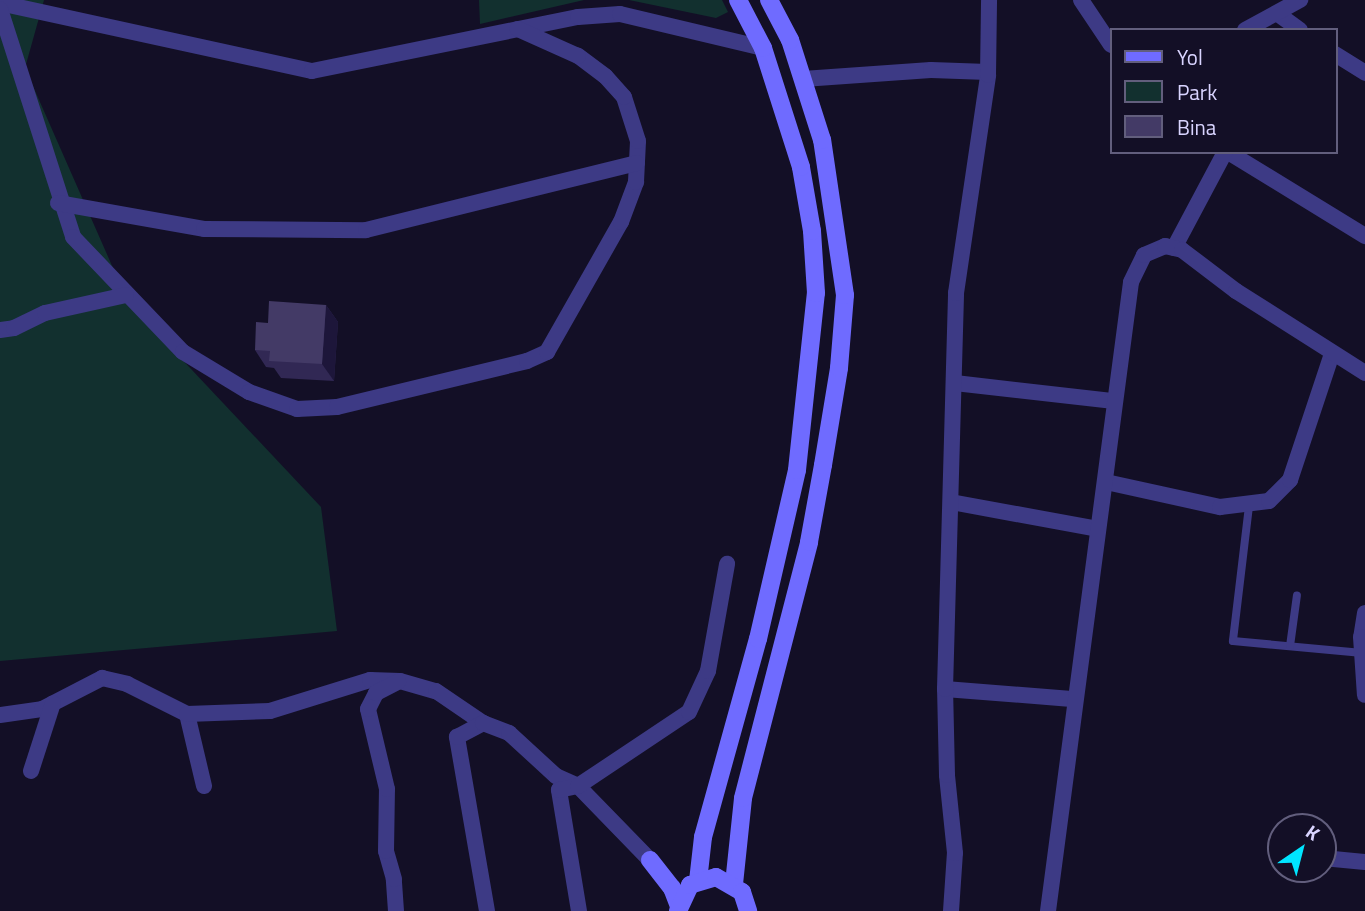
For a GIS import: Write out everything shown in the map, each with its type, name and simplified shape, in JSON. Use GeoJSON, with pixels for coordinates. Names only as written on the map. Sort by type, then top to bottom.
{"type":"FeatureCollection","features":[{"type":"Feature","properties":{"kind":"main road"},"geometry":{"type":"LineString","coordinates":[[678,909],[694,883],[703,837],[758,639],[797,470],[812,355],[816,293],[812,231],[801,167],[764,48],[738,0]]}},
{"type":"Feature","properties":{"kind":"main road"},"geometry":{"type":"LineString","coordinates":[[763,911],[747,906],[734,884],[743,798],[808,542],[839,368],[845,295],[840,242],[822,141],[790,40],[769,0]]}},
{"type":"Feature","properties":{"kind":"main road"},"geometry":{"type":"LineString","coordinates":[[650,860],[694,883],[716,877],[734,884]]}},
{"type":"Feature","properties":{"kind":"main road"},"geometry":{"type":"LineString","coordinates":[[650,860],[673,887],[678,909]]}},
{"type":"Feature","properties":{"kind":"street"},"geometry":{"type":"LineString","coordinates":[[951,911],[956,853],[947,775],[944,689],[956,293],[988,72],[989,0]]}},
{"type":"Feature","properties":{"kind":"street"},"geometry":{"type":"LineString","coordinates":[[1081,0],[1110,44]]}},
{"type":"Feature","properties":{"kind":"street"},"geometry":{"type":"LineString","coordinates":[[1249,28],[1300,0]]}},
{"type":"Feature","properties":{"kind":"street"},"geometry":{"type":"LineString","coordinates":[[0,3],[312,71],[579,17],[620,14],[764,48]]}},
{"type":"Feature","properties":{"kind":"street"},"geometry":{"type":"LineString","coordinates":[[0,9],[58,203],[73,237],[183,352],[249,392],[297,409],[337,407],[527,361],[547,352],[621,222],[636,182],[638,141],[618,90],[578,56],[518,29]]}},
{"type":"Feature","properties":{"kind":"street"},"geometry":{"type":"LineString","coordinates":[[1278,14],[1297,28]]}},
{"type":"Feature","properties":{"kind":"street"},"geometry":{"type":"LineString","coordinates":[[1337,55],[1365,74]]}},
{"type":"Feature","properties":{"kind":"street"},"geometry":{"type":"LineString","coordinates":[[803,79],[931,70],[988,72]]}},
{"type":"Feature","properties":{"kind":"street"},"geometry":{"type":"LineString","coordinates":[[1174,248],[1226,154]]}},
{"type":"Feature","properties":{"kind":"street"},"geometry":{"type":"LineString","coordinates":[[1230,154],[1365,236]]}},
{"type":"Feature","properties":{"kind":"street"},"geometry":{"type":"LineString","coordinates":[[58,203],[204,229],[366,230],[637,163]]}},
{"type":"Feature","properties":{"kind":"street"},"geometry":{"type":"LineString","coordinates":[[1048,911],[1072,699],[1106,482],[1130,282],[1144,256],[1165,246],[1182,250],[1332,354],[1365,373]]}},
{"type":"Feature","properties":{"kind":"street"},"geometry":{"type":"LineString","coordinates":[[0,330],[14,328],[45,313],[126,295]]}},
{"type":"Feature","properties":{"kind":"street"},"geometry":{"type":"LineString","coordinates":[[1106,482],[1220,507],[1249,506],[1269,501],[1290,480],[1332,354]]}},
{"type":"Feature","properties":{"kind":"street"},"geometry":{"type":"LineString","coordinates":[[955,383],[1114,401]]}},
{"type":"Feature","properties":{"kind":"street"},"geometry":{"type":"LineString","coordinates":[[951,502],[1098,529]]}},
{"type":"Feature","properties":{"kind":"street"},"geometry":{"type":"LineString","coordinates":[[579,911],[559,790],[578,786],[689,712],[708,671],[727,564]]}},
{"type":"Feature","properties":{"kind":"street"},"geometry":{"type":"LineString","coordinates":[[1365,612],[1362,653],[1365,695]]}},
{"type":"Feature","properties":{"kind":"street"},"geometry":{"type":"LineString","coordinates":[[0,715],[53,703],[102,678],[127,684],[187,714],[270,712],[370,680],[400,681],[436,691],[483,723],[509,733],[556,776],[578,786],[650,860]]}},
{"type":"Feature","properties":{"kind":"street"},"geometry":{"type":"LineString","coordinates":[[396,911],[394,879],[386,851],[386,779],[368,709],[376,693],[400,681]]}},
{"type":"Feature","properties":{"kind":"street"},"geometry":{"type":"LineString","coordinates":[[944,689],[1072,699]]}},
{"type":"Feature","properties":{"kind":"street"},"geometry":{"type":"LineString","coordinates":[[31,771],[53,703]]}},
{"type":"Feature","properties":{"kind":"street"},"geometry":{"type":"LineString","coordinates":[[187,714],[205,786]]}},
{"type":"Feature","properties":{"kind":"street"},"geometry":{"type":"LineString","coordinates":[[483,723],[457,737],[457,759],[487,911]]}},
{"type":"Feature","properties":{"kind":"street"},"geometry":{"type":"LineString","coordinates":[[1337,859],[1365,862]]}},
{"type":"Feature","properties":{"kind":"lane"},"geometry":{"type":"LineString","coordinates":[[1249,506],[1233,641],[1362,653]]}},
{"type":"Feature","properties":{"kind":"lane"},"geometry":{"type":"LineString","coordinates":[[1290,646],[1297,595]]}},
{"type":"Feature","properties":{"kind":"green space"},"geometry":{"type":"Polygon","coordinates":[[[0,0],[44,0],[25,68],[128,302],[321,507],[337,631],[0,661],[0,0]]]}},
{"type":"Feature","properties":{"kind":"green space"},"geometry":{"type":"Polygon","coordinates":[[[479,0],[584,0],[480,24],[479,0]]]}},
{"type":"Feature","properties":{"kind":"green space"},"geometry":{"type":"Polygon","coordinates":[[[629,0],[722,0],[728,12],[716,18],[629,0]]]}},
{"type":"Feature","properties":{"kind":"building"},"geometry":{"type":"Polygon","coordinates":[[[269,301],[326,305],[322,364],[269,361],[270,351],[255,350],[256,322],[268,323],[269,301]]]}}]}
